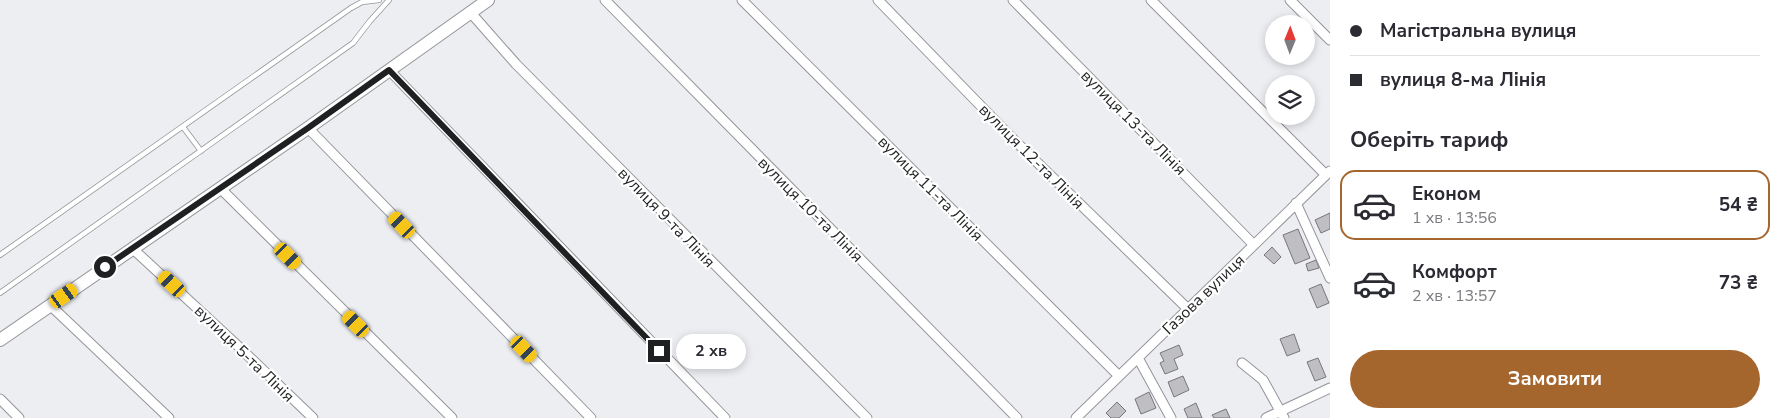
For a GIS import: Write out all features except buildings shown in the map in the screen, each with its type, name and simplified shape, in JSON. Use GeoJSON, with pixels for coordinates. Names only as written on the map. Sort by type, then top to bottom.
{"type":"FeatureCollection","features":[{"type":"Feature","properties":{"kind":"street"},"geometry":{"type":"LineString","coordinates":[[0,340],[308,128],[488,0]]}},
{"type":"Feature","properties":{"kind":"street","name":"вулиця 10-та Лінія"},"geometry":{"type":"LineString","coordinates":[[605,0],[1017,418]]}},
{"type":"Feature","properties":{"kind":"street","name":"вулиця 11-та Лінія"},"geometry":{"type":"LineString","coordinates":[[742,0],[1119,376]]}},
{"type":"Feature","properties":{"kind":"street","name":"вулиця 12-та Лінія"},"geometry":{"type":"LineString","coordinates":[[878,0],[1009,135],[1188,309]]}},
{"type":"Feature","properties":{"kind":"street","name":"вулиця 13-та Лінія"},"geometry":{"type":"LineString","coordinates":[[1013,0],[1254,245]]}},
{"type":"Feature","properties":{"kind":"street"},"geometry":{"type":"LineString","coordinates":[[1151,0],[1328,173]]}},
{"type":"Feature","properties":{"kind":"street"},"geometry":{"type":"LineString","coordinates":[[1290,0],[1330,40]]}},
{"type":"Feature","properties":{"kind":"street","name":"вулиця 9-та Лінія"},"geometry":{"type":"LineString","coordinates":[[471,13],[523,71],[867,418]]}},
{"type":"Feature","properties":{"kind":"street"},"geometry":{"type":"LineString","coordinates":[[389,70],[725,418]]}},
{"type":"Feature","properties":{"kind":"street"},"geometry":{"type":"LineString","coordinates":[[308,128],[591,418]]}},
{"type":"Feature","properties":{"kind":"street","name":"Газова вулиця"},"geometry":{"type":"LineString","coordinates":[[1076,418],[1328,173]]}},
{"type":"Feature","properties":{"kind":"street"},"geometry":{"type":"LineString","coordinates":[[220,188],[452,418]]}},
{"type":"Feature","properties":{"kind":"street"},"geometry":{"type":"LineString","coordinates":[[1296,203],[1330,278]]}},
{"type":"Feature","properties":{"kind":"street","name":"вулиця 5-та Лінія"},"geometry":{"type":"LineString","coordinates":[[132,248],[313,418]]}},
{"type":"Feature","properties":{"kind":"street"},"geometry":{"type":"LineString","coordinates":[[50,305],[169,418]]}},
{"type":"Feature","properties":{"kind":"street"},"geometry":{"type":"LineString","coordinates":[[1138,358],[1171,418]]}},
{"type":"Feature","properties":{"kind":"street"},"geometry":{"type":"LineString","coordinates":[[1242,363],[1263,380],[1282,414]]}},
{"type":"Feature","properties":{"kind":"street"},"geometry":{"type":"LineString","coordinates":[[1266,418],[1282,414],[1330,388]]}},
{"type":"Feature","properties":{"kind":"street"},"geometry":{"type":"LineString","coordinates":[[0,399],[19,418]]}},
{"type":"Feature","properties":{"kind":"lane"},"geometry":{"type":"LineString","coordinates":[[0,255],[351,8],[362,2],[379,0]]}},
{"type":"Feature","properties":{"kind":"lane"},"geometry":{"type":"LineString","coordinates":[[0,293],[353,43],[370,20],[389,0]]}},
{"type":"Feature","properties":{"kind":"lane"},"geometry":{"type":"LineString","coordinates":[[183,127],[201,151]]}},
{"type":"Feature","properties":{"kind":"route"},"geometry":{"type":"LineString","coordinates":[[105,267],[389,70],[456,137],[659,351]]}}]}
